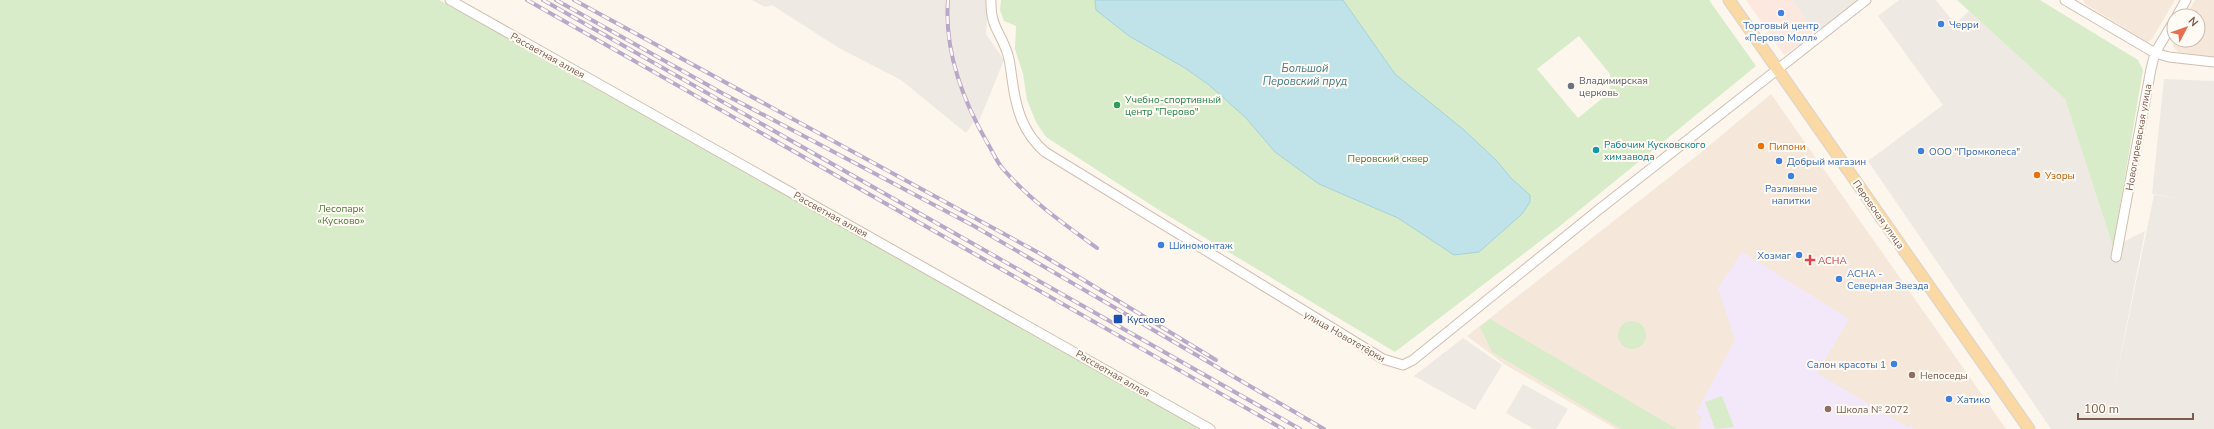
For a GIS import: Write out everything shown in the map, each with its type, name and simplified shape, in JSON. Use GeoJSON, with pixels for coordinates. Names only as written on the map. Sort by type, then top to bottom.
{"type":"FeatureCollection","features":[{"type":"Feature","properties":{"kind":"main road","name":"Перовская улица"},"geometry":{"type":"LineString","coordinates":[[1729,0],[2029,429]]}},
{"type":"Feature","properties":{"kind":"street","name":"Рассветная аллея"},"geometry":{"type":"LineString","coordinates":[[450,0],[1210,429]]}},
{"type":"Feature","properties":{"kind":"street","name":"улица Новотетёрки"},"geometry":{"type":"LineString","coordinates":[[991,0],[992,19],[1009,56],[1016,107],[1027,134],[1035,144],[1044,152],[1301,310],[1383,359],[1397,364],[1408,364],[1777,68],[1866,0]]}},
{"type":"Feature","properties":{"kind":"street"},"geometry":{"type":"LineString","coordinates":[[2066,0],[2155,53],[2169,58],[2214,62]]}},
{"type":"Feature","properties":{"kind":"street","name":"Новогиреевская улица"},"geometry":{"type":"LineString","coordinates":[[2116,258],[2155,53],[2166,34]]}},
{"type":"Feature","properties":{"kind":"shaded area"},"geometry":{"type":"Polygon","coordinates":[[[752,0],[988,0],[986,34],[1004,60],[980,119],[973,123],[966,133],[901,80],[839,48],[772,5],[765,7],[752,0]]]}},
{"type":"Feature","properties":{"kind":"shaded area"},"geometry":{"type":"Polygon","coordinates":[[[1746,0],[1792,0],[1816,34],[1784,55],[1746,0]]]}},
{"type":"Feature","properties":{"kind":"shaded area"},"geometry":{"type":"Polygon","coordinates":[[[1792,0],[1858,0],[1816,34],[1792,0]]]}},
{"type":"Feature","properties":{"kind":"shaded area"},"geometry":{"type":"Polygon","coordinates":[[[1899,0],[1936,0],[1955,24],[1969,11],[2065,99],[2113,247],[2145,231],[2113,394],[2154,195],[2177,198],[2152,194],[2164,79],[2214,81],[2214,429],[2051,429],[1868,161],[1943,105],[1878,16],[1899,0]]]}},
{"type":"Feature","properties":{"kind":"shaded area"},"geometry":{"type":"Polygon","coordinates":[[[2083,0],[2175,0],[2170,8],[2166,8],[2166,15],[2152,39],[2147,42],[2085,4],[2083,0]]]}},
{"type":"Feature","properties":{"kind":"shaded area"},"geometry":{"type":"Polygon","coordinates":[[[2195,0],[2214,0],[2214,57],[2178,52],[2175,48],[2206,48],[2206,8],[2190,8],[2195,0]]]}},
{"type":"Feature","properties":{"kind":"shaded area"},"geometry":{"type":"Polygon","coordinates":[[[1771,94],[2006,429],[1616,429],[1504,364],[1467,336],[1699,154],[1771,94]]]}},
{"type":"Feature","properties":{"kind":"shaded area"},"geometry":{"type":"Polygon","coordinates":[[[1742,252],[1849,319],[1817,373],[1909,428],[1911,425],[1914,429],[1702,429],[1698,427],[1703,417],[1696,413],[1735,340],[1718,288],[1742,252]]]}},
{"type":"Feature","properties":{"kind":"shaded area"},"geometry":{"type":"Polygon","coordinates":[[[1463,338],[1502,365],[1475,410],[1414,376],[1463,338]]]}},
{"type":"Feature","properties":{"kind":"shaded area"},"geometry":{"type":"Polygon","coordinates":[[[1523,384],[1568,409],[1556,429],[1534,429],[1506,413],[1523,384]]]}},
{"type":"Feature","properties":{"kind":"green space","name":"Лесопарк «Кусково»"},"geometry":{"type":"Polygon","coordinates":[[[0,0],[439,0],[1204,429],[0,429],[0,0]]]}},
{"type":"Feature","properties":{"kind":"green space","name":"Перовский сквер"},"geometry":{"type":"Polygon","coordinates":[[[1001,0],[1709,0],[1756,66],[1560,226],[1395,352],[1162,212],[1046,137],[1036,122],[1027,100],[1023,74],[1015,49],[1016,26],[1004,21],[1000,10],[1001,0]],[[1579,36],[1537,69],[1578,118],[1610,92],[1610,74],[1579,36]]]}},
{"type":"Feature","properties":{"kind":"green space"},"geometry":{"type":"Polygon","coordinates":[[[1957,0],[2040,0],[2138,60],[2143,70],[2113,247],[2065,99],[1957,0]]]}},
{"type":"Feature","properties":{"kind":"green space"},"geometry":{"type":"Polygon","coordinates":[[[1490,319],[1677,429],[1621,429],[1492,352],[1480,327],[1490,319]]]}},
{"type":"Feature","properties":{"kind":"green space"},"geometry":{"type":"Polygon","coordinates":[[[1632,321],[1642,325],[1646,335],[1642,345],[1632,349],[1622,345],[1618,335],[1622,325],[1632,321]]]}},
{"type":"Feature","properties":{"kind":"green space"},"geometry":{"type":"Polygon","coordinates":[[[1722,396],[1734,427],[1715,429],[1705,402],[1722,396]]]}},
{"type":"Feature","properties":{"kind":"water","name":"Большой Перовский пруд"},"geometry":{"type":"Polygon","coordinates":[[[1095,0],[1343,0],[1395,74],[1464,130],[1496,160],[1512,179],[1530,195],[1530,202],[1522,214],[1479,252],[1454,255],[1398,218],[1319,184],[1275,152],[1246,118],[1209,85],[1185,68],[1129,36],[1096,10],[1095,0]]]}},
{"type":"Feature","properties":{"kind":"railway"},"geometry":{"type":"LineString","coordinates":[[527,0],[1283,429]]}},
{"type":"Feature","properties":{"kind":"railway"},"geometry":{"type":"LineString","coordinates":[[543,0],[1300,429]]}},
{"type":"Feature","properties":{"kind":"railway"},"geometry":{"type":"LineString","coordinates":[[556,0],[722,93],[974,226],[1324,429]]}},
{"type":"Feature","properties":{"kind":"railway"},"geometry":{"type":"LineString","coordinates":[[574,0],[1039,253],[1216,360]]}},
{"type":"Feature","properties":{"kind":"railway"},"geometry":{"type":"LineString","coordinates":[[948,0],[949,38],[957,75],[971,111],[997,161],[1025,192],[1060,221],[1097,248]]}},
{"type":"Feature","properties":{"kind":"place","name":"Торговый центр «Перово Молл»"},"geometry":{"type":"Point","coordinates":[1781,13]}},
{"type":"Feature","properties":{"kind":"place","name":"Черри"},"geometry":{"type":"Point","coordinates":[1941,24]}},
{"type":"Feature","properties":{"kind":"place","name":"Владимирская церковь"},"geometry":{"type":"Point","coordinates":[1571,86]}},
{"type":"Feature","properties":{"kind":"place","name":"Учебно-спортивный центр \"Перово\""},"geometry":{"type":"Point","coordinates":[1117,105]}},
{"type":"Feature","properties":{"kind":"place","name":"Пипони"},"geometry":{"type":"Point","coordinates":[1761,146]}},
{"type":"Feature","properties":{"kind":"place","name":"Рабочим Кусковского химзавода"},"geometry":{"type":"Point","coordinates":[1596,150]}},
{"type":"Feature","properties":{"kind":"place","name":"ООО \"Промколеса\""},"geometry":{"type":"Point","coordinates":[1921,151]}},
{"type":"Feature","properties":{"kind":"place","name":"Добрый магазин"},"geometry":{"type":"Point","coordinates":[1779,161]}},
{"type":"Feature","properties":{"kind":"place","name":"Узоры"},"geometry":{"type":"Point","coordinates":[2037,175]}},
{"type":"Feature","properties":{"kind":"place","name":"Разливные напитки"},"geometry":{"type":"Point","coordinates":[1791,176]}},
{"type":"Feature","properties":{"kind":"place","name":"Шиномонтаж"},"geometry":{"type":"Point","coordinates":[1161,245]}},
{"type":"Feature","properties":{"kind":"place","name":"Хозмаг"},"geometry":{"type":"Point","coordinates":[1799,255]}},
{"type":"Feature","properties":{"kind":"place","name":"АСНА"},"geometry":{"type":"Point","coordinates":[1810,260]}},
{"type":"Feature","properties":{"kind":"place","name":"АСНА - Северная Звезда"},"geometry":{"type":"Point","coordinates":[1839,279]}},
{"type":"Feature","properties":{"kind":"place","name":"Кусково"},"geometry":{"type":"Point","coordinates":[1118,319]}},
{"type":"Feature","properties":{"kind":"place","name":"Салон красоты 1"},"geometry":{"type":"Point","coordinates":[1894,364]}},
{"type":"Feature","properties":{"kind":"place","name":"Непоседы"},"geometry":{"type":"Point","coordinates":[1912,375]}},
{"type":"Feature","properties":{"kind":"place","name":"Хатико"},"geometry":{"type":"Point","coordinates":[1949,399]}},
{"type":"Feature","properties":{"kind":"place","name":"Школа № 2072"},"geometry":{"type":"Point","coordinates":[1828,409]}}]}
